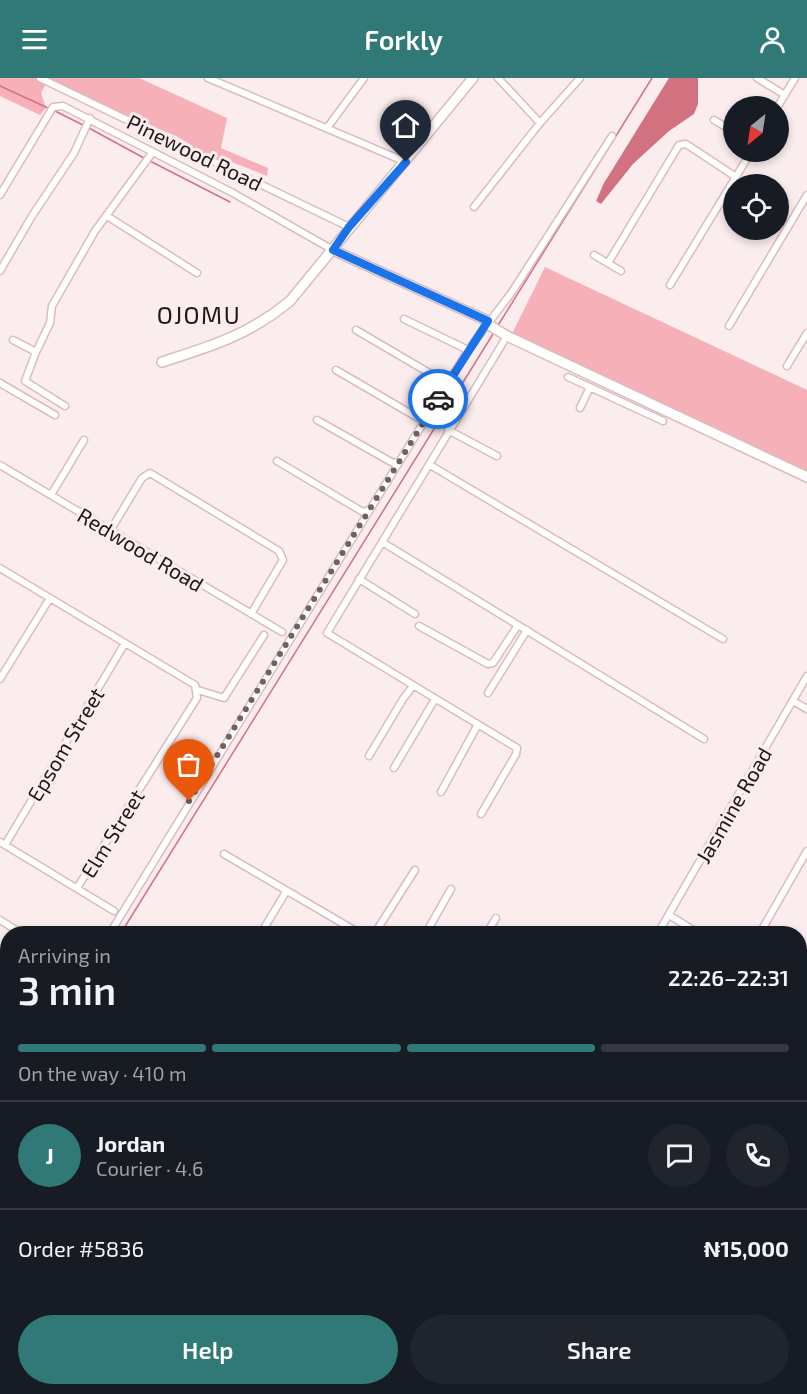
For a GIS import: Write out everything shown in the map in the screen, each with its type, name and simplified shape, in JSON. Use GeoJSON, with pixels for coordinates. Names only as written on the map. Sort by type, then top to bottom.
{"type":"FeatureCollection","features":[{"type":"Feature","properties":{"kind":"street","name":"Pinewood Road"},"geometry":{"type":"LineString","coordinates":[[40,78],[349,227]]}},
{"type":"Feature","properties":{"kind":"street"},"geometry":{"type":"LineString","coordinates":[[208,78],[406,162]]}},
{"type":"Feature","properties":{"kind":"street"},"geometry":{"type":"LineString","coordinates":[[327,128],[364,78]]}},
{"type":"Feature","properties":{"kind":"street"},"geometry":{"type":"LineString","coordinates":[[162,362],[230,340],[252,330],[290,301],[473,78]]}},
{"type":"Feature","properties":{"kind":"street"},"geometry":{"type":"LineString","coordinates":[[498,78],[540,123]]}},
{"type":"Feature","properties":{"kind":"street"},"geometry":{"type":"LineString","coordinates":[[474,207],[540,123],[580,78]]}},
{"type":"Feature","properties":{"kind":"street"},"geometry":{"type":"LineString","coordinates":[[757,78],[785,95],[795,78]]}},
{"type":"Feature","properties":{"kind":"street"},"geometry":{"type":"LineString","coordinates":[[0,195],[51,110],[63,106],[87,124],[233,193],[333,250],[488,323],[506,335],[807,477]]}},
{"type":"Feature","properties":{"kind":"street"},"geometry":{"type":"LineString","coordinates":[[714,120],[723,125]]}},
{"type":"Feature","properties":{"kind":"street"},"geometry":{"type":"LineString","coordinates":[[0,271],[32,216],[75,153],[87,124]]}},
{"type":"Feature","properties":{"kind":"street"},"geometry":{"type":"LineString","coordinates":[[114,926],[468,350],[512,292],[612,136]]}},
{"type":"Feature","properties":{"kind":"street"},"geometry":{"type":"LineString","coordinates":[[608,263],[679,145],[686,144],[731,174]]}},
{"type":"Feature","properties":{"kind":"street"},"geometry":{"type":"LineString","coordinates":[[65,405],[25,381],[50,323],[52,306],[106,216],[152,153]]}},
{"type":"Feature","properties":{"kind":"street"},"geometry":{"type":"LineString","coordinates":[[729,326],[807,195]]}},
{"type":"Feature","properties":{"kind":"street"},"geometry":{"type":"LineString","coordinates":[[670,285],[723,198]]}},
{"type":"Feature","properties":{"kind":"street"},"geometry":{"type":"LineString","coordinates":[[106,216],[197,273]]}},
{"type":"Feature","properties":{"kind":"street"},"geometry":{"type":"LineString","coordinates":[[594,255],[621,271]]}},
{"type":"Feature","properties":{"kind":"street"},"geometry":{"type":"LineString","coordinates":[[404,320],[468,350]]}},
{"type":"Feature","properties":{"kind":"street"},"geometry":{"type":"LineString","coordinates":[[356,330],[444,381],[450,379]]}},
{"type":"Feature","properties":{"kind":"street"},"geometry":{"type":"LineString","coordinates":[[787,366],[807,333]]}},
{"type":"Feature","properties":{"kind":"street"},"geometry":{"type":"LineString","coordinates":[[481,814],[516,754],[517,748],[477,726],[327,633],[506,335]]}},
{"type":"Feature","properties":{"kind":"street"},"geometry":{"type":"LineString","coordinates":[[13,340],[36,352]]}},
{"type":"Feature","properties":{"kind":"street"},"geometry":{"type":"LineString","coordinates":[[336,370],[420,419],[426,418]]}},
{"type":"Feature","properties":{"kind":"street"},"geometry":{"type":"LineString","coordinates":[[580,408],[590,375]]}},
{"type":"Feature","properties":{"kind":"street"},"geometry":{"type":"LineString","coordinates":[[568,377],[663,421]]}},
{"type":"Feature","properties":{"kind":"street"},"geometry":{"type":"LineString","coordinates":[[0,383],[55,415]]}},
{"type":"Feature","properties":{"kind":"street"},"geometry":{"type":"LineString","coordinates":[[317,420],[393,463],[399,462]]}},
{"type":"Feature","properties":{"kind":"street"},"geometry":{"type":"LineString","coordinates":[[448,430],[497,456]]}},
{"type":"Feature","properties":{"kind":"street"},"geometry":{"type":"LineString","coordinates":[[51,495],[84,440]]}},
{"type":"Feature","properties":{"kind":"street"},"geometry":{"type":"LineString","coordinates":[[277,461],[363,512],[369,510]]}},
{"type":"Feature","properties":{"kind":"street","name":"Redwood Road"},"geometry":{"type":"LineString","coordinates":[[0,465],[282,632]]}},
{"type":"Feature","properties":{"kind":"street"},"geometry":{"type":"LineString","coordinates":[[430,465],[723,639]]}},
{"type":"Feature","properties":{"kind":"street"},"geometry":{"type":"LineString","coordinates":[[110,531],[142,478],[150,473],[279,551],[283,560],[251,614]]}},
{"type":"Feature","properties":{"kind":"street"},"geometry":{"type":"LineString","coordinates":[[382,542],[705,739]]}},
{"type":"Feature","properties":{"kind":"street"},"geometry":{"type":"LineString","coordinates":[[0,568],[196,688],[224,698],[264,635]]}},
{"type":"Feature","properties":{"kind":"street"},"geometry":{"type":"LineString","coordinates":[[359,579],[415,614]]}},
{"type":"Feature","properties":{"kind":"street"},"geometry":{"type":"LineString","coordinates":[[0,679],[50,598]]}},
{"type":"Feature","properties":{"kind":"street"},"geometry":{"type":"LineString","coordinates":[[419,626],[488,664],[493,663],[518,625]]}},
{"type":"Feature","properties":{"kind":"street"},"geometry":{"type":"LineString","coordinates":[[489,693],[527,630]]}},
{"type":"Feature","properties":{"kind":"street","name":"Epsom Street"},"geometry":{"type":"LineString","coordinates":[[3,843],[125,643]]}},
{"type":"Feature","properties":{"kind":"street","name":"Jasmine Road"},"geometry":{"type":"LineString","coordinates":[[662,926],[807,676]]}},
{"type":"Feature","properties":{"kind":"street"},"geometry":{"type":"LineString","coordinates":[[369,756],[413,686]]}},
{"type":"Feature","properties":{"kind":"street","name":"Elm Street"},"geometry":{"type":"LineString","coordinates":[[77,888],[197,698],[196,688]]}},
{"type":"Feature","properties":{"kind":"street"},"geometry":{"type":"LineString","coordinates":[[394,768],[435,699]]}},
{"type":"Feature","properties":{"kind":"street"},"geometry":{"type":"LineString","coordinates":[[793,701],[807,709]]}},
{"type":"Feature","properties":{"kind":"street"},"geometry":{"type":"LineString","coordinates":[[441,792],[477,726]]}},
{"type":"Feature","properties":{"kind":"street"},"geometry":{"type":"LineString","coordinates":[[3,843],[114,911]]}},
{"type":"Feature","properties":{"kind":"street"},"geometry":{"type":"LineString","coordinates":[[764,926],[807,851]]}},
{"type":"Feature","properties":{"kind":"street"},"geometry":{"type":"LineString","coordinates":[[224,854],[346,926]]}},
{"type":"Feature","properties":{"kind":"street"},"geometry":{"type":"LineString","coordinates":[[379,926],[415,870]]}},
{"type":"Feature","properties":{"kind":"street"},"geometry":{"type":"LineString","coordinates":[[430,926],[451,889]]}},
{"type":"Feature","properties":{"kind":"street"},"geometry":{"type":"LineString","coordinates":[[265,926],[286,892]]}},
{"type":"Feature","properties":{"kind":"street"},"geometry":{"type":"LineString","coordinates":[[669,915],[687,926]]}},
{"type":"Feature","properties":{"kind":"street"},"geometry":{"type":"LineString","coordinates":[[491,926],[496,918]]}},
{"type":"Feature","properties":{"kind":"shaded area"},"geometry":{"type":"Polygon","coordinates":[[[0,78],[139,78],[227,118],[221,148],[268,168],[267,176],[227,160],[223,166],[178,137],[47,82],[41,93],[46,108],[40,115],[0,96],[0,78]]]}},
{"type":"Feature","properties":{"kind":"shaded area"},"geometry":{"type":"Polygon","coordinates":[[[669,78],[698,78],[698,104],[694,114],[669,131],[633,164],[601,204],[596,201],[604,183],[669,78]]]}},
{"type":"Feature","properties":{"kind":"shaded area"},"geometry":{"type":"Polygon","coordinates":[[[545,267],[807,390],[807,476],[509,340],[545,267]]]}},
{"type":"Feature","properties":{"kind":"waterway"},"geometry":{"type":"LineString","coordinates":[[497,327],[652,78]]}},
{"type":"Feature","properties":{"kind":"waterway"},"geometry":{"type":"LineString","coordinates":[[0,86],[48,108]]}},
{"type":"Feature","properties":{"kind":"waterway"},"geometry":{"type":"LineString","coordinates":[[55,111],[83,125]]}},
{"type":"Feature","properties":{"kind":"waterway"},"geometry":{"type":"LineString","coordinates":[[87,127],[144,158]]}},
{"type":"Feature","properties":{"kind":"waterway"},"geometry":{"type":"LineString","coordinates":[[148,160],[230,202]]}},
{"type":"Feature","properties":{"kind":"waterway"},"geometry":{"type":"LineString","coordinates":[[125,926],[493,334]]}},
{"type":"Feature","properties":{"kind":"way so far"},"geometry":{"type":"LineString","coordinates":[[189,801],[438,399]]}},
{"type":"Feature","properties":{"kind":"district","name":"OJOMU"},"geometry":{"type":"Point","coordinates":[199,314]}},
{"type":"Feature","properties":{"kind":"route"},"geometry":{"type":"LineString","coordinates":[[406,162],[349,227],[333,250],[488,321],[438,399]]}}]}
